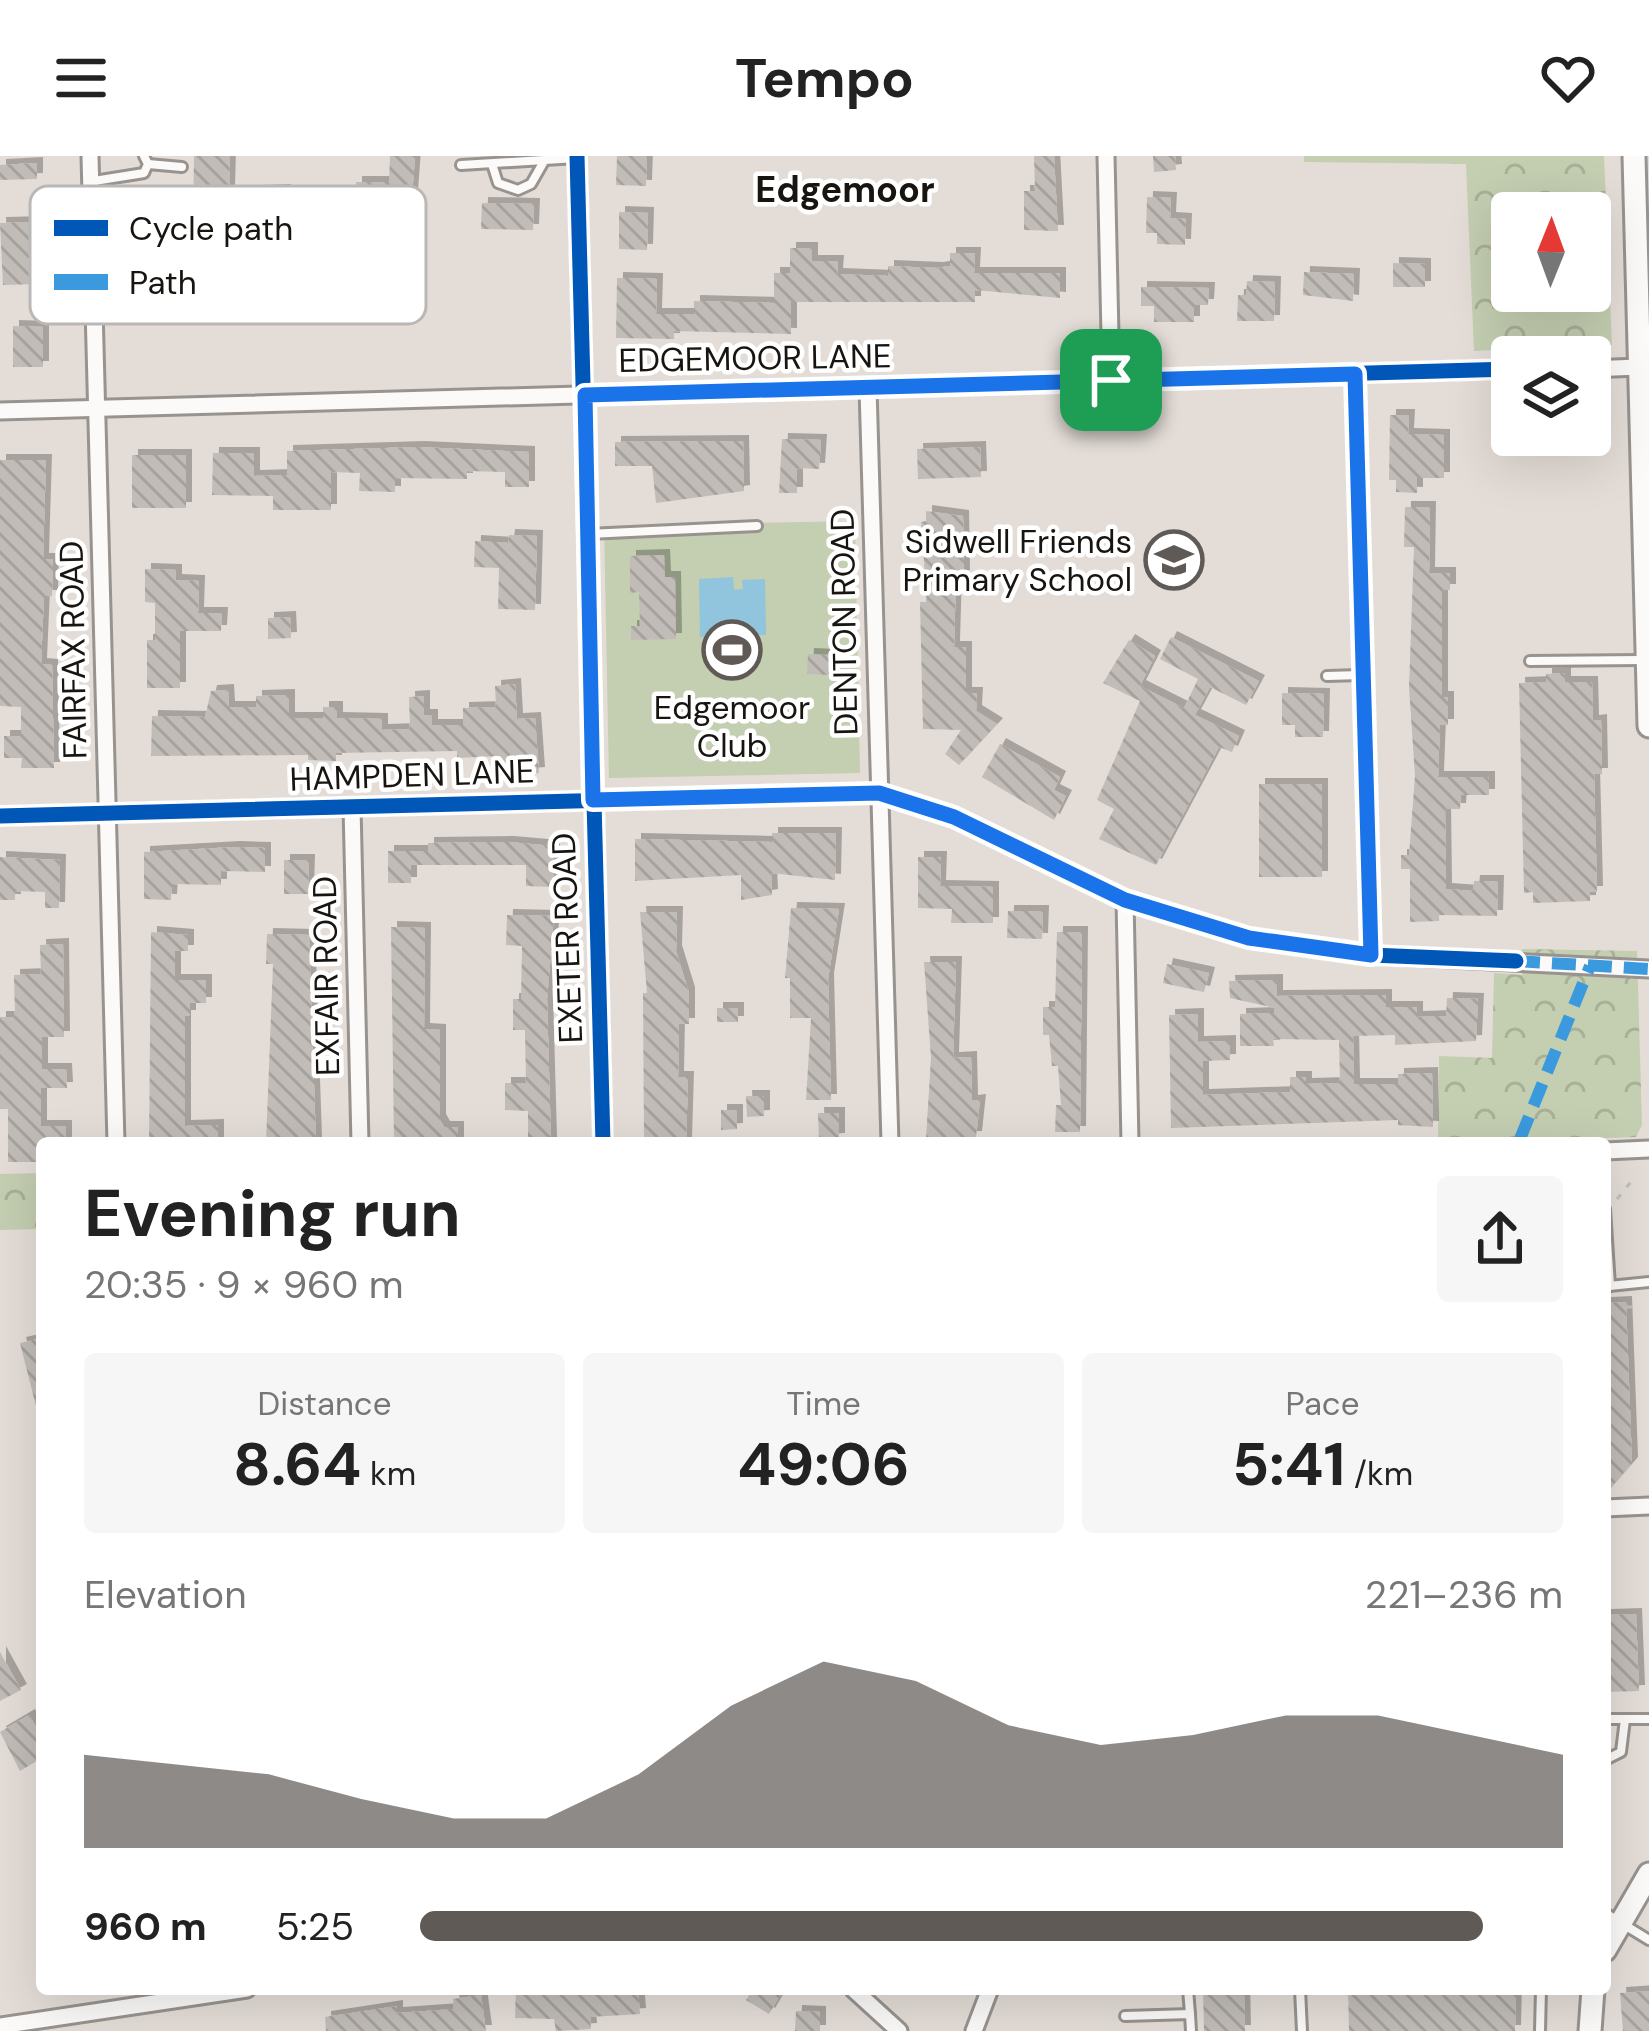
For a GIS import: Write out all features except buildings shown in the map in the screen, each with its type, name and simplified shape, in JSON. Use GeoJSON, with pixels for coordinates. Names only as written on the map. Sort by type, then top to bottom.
{"type":"FeatureCollection","features":[{"type":"Feature","properties":{"kind":"main road"},"geometry":{"type":"LineString","coordinates":[[1634,156],[1644,367],[1649,726]]}},
{"type":"Feature","properties":{"kind":"main road"},"geometry":{"type":"LineString","coordinates":[[1612,1918],[1649,1874]]}},
{"type":"Feature","properties":{"kind":"main road"},"geometry":{"type":"LineString","coordinates":[[1590,2031],[1593,1995]]}},
{"type":"Feature","properties":{"kind":"street","name":"FAIRFAX ROAD"},"geometry":{"type":"LineString","coordinates":[[90,156],[91,186]]}},
{"type":"Feature","properties":{"kind":"street"},"geometry":{"type":"LineString","coordinates":[[1106,156],[1111,380]]}},
{"type":"Feature","properties":{"kind":"street","name":"EXETER ROAD"},"geometry":{"type":"LineString","coordinates":[[578,157],[603,1137]]}},
{"type":"Feature","properties":{"kind":"street","name":"FAIRFAX ROAD"},"geometry":{"type":"LineString","coordinates":[[95,324],[116,1137]]}},
{"type":"Feature","properties":{"kind":"street"},"geometry":{"type":"LineString","coordinates":[[1611,368],[1644,367]]}},
{"type":"Feature","properties":{"kind":"street","name":"EDGEMOOR LANE"},"geometry":{"type":"LineString","coordinates":[[0,411],[1491,370]]}},
{"type":"Feature","properties":{"kind":"street"},"geometry":{"type":"LineString","coordinates":[[1355,374],[1371,955]]}},
{"type":"Feature","properties":{"kind":"street","name":"DENTON ROAD"},"geometry":{"type":"LineString","coordinates":[[868,388],[890,1137]]}},
{"type":"Feature","properties":{"kind":"street","name":"HAMPDEN LANE"},"geometry":{"type":"LineString","coordinates":[[0,816],[879,793],[954,817],[1125,900],[1249,938],[1371,955],[1649,968]]}},
{"type":"Feature","properties":{"kind":"street","name":"EXFAIR ROAD"},"geometry":{"type":"LineString","coordinates":[[352,807],[360,1137]]}},
{"type":"Feature","properties":{"kind":"street"},"geometry":{"type":"LineString","coordinates":[[1125,900],[1130,1137]]}},
{"type":"Feature","properties":{"kind":"street"},"geometry":{"type":"LineString","coordinates":[[1611,1151],[1649,1149]]}},
{"type":"Feature","properties":{"kind":"street"},"geometry":{"type":"LineString","coordinates":[[1611,1508],[1649,1506]]}},
{"type":"Feature","properties":{"kind":"street"},"geometry":{"type":"LineString","coordinates":[[0,2026],[207,1995]]}},
{"type":"Feature","properties":{"kind":"street"},"geometry":{"type":"LineString","coordinates":[[860,1995],[899,2031]]}},
{"type":"Feature","properties":{"kind":"street"},"geometry":{"type":"LineString","coordinates":[[974,2031],[988,1995]]}},
{"type":"Feature","properties":{"kind":"lane"},"geometry":{"type":"LineString","coordinates":[[461,165],[578,157]]}},
{"type":"Feature","properties":{"kind":"lane"},"geometry":{"type":"LineString","coordinates":[[91,181],[144,173],[146,160],[182,167]]}},
{"type":"Feature","properties":{"kind":"lane"},"geometry":{"type":"LineString","coordinates":[[492,164],[498,184],[518,190],[531,184],[543,162]]}},
{"type":"Feature","properties":{"kind":"lane"},"geometry":{"type":"LineString","coordinates":[[588,535],[757,526]]}},
{"type":"Feature","properties":{"kind":"lane"},"geometry":{"type":"LineString","coordinates":[[1530,661],[1647,660]]}},
{"type":"Feature","properties":{"kind":"lane"},"geometry":{"type":"LineString","coordinates":[[1327,676],[1363,675]]}},
{"type":"Feature","properties":{"kind":"lane"},"geometry":{"type":"LineString","coordinates":[[1611,1286],[1649,1282]]}},
{"type":"Feature","properties":{"kind":"lane"},"geometry":{"type":"LineString","coordinates":[[1611,1719],[1649,1719]]}},
{"type":"Feature","properties":{"kind":"lane"},"geometry":{"type":"LineString","coordinates":[[1611,1757],[1621,1752],[1625,1719]]}},
{"type":"Feature","properties":{"kind":"lane"},"geometry":{"type":"LineString","coordinates":[[1612,1918],[1649,1940]]}},
{"type":"Feature","properties":{"kind":"lane"},"geometry":{"type":"LineString","coordinates":[[1188,1995],[1191,2031]]}},
{"type":"Feature","properties":{"kind":"lane"},"geometry":{"type":"LineString","coordinates":[[1300,1995],[1302,2031]]}},
{"type":"Feature","properties":{"kind":"lane"},"geometry":{"type":"LineString","coordinates":[[1540,2031],[1541,1995]]}},
{"type":"Feature","properties":{"kind":"lane"},"geometry":{"type":"LineString","coordinates":[[1125,2016],[1190,2014]]}},
{"type":"Feature","properties":{"kind":"path"},"geometry":{"type":"LineString","coordinates":[[1611,1204],[1631,1182]]}},
{"type":"Feature","properties":{"kind":"path"},"geometry":{"type":"LineString","coordinates":[[1626,1307],[1635,1307]]}},
{"type":"Feature","properties":{"kind":"green space"},"geometry":{"type":"Polygon","coordinates":[[[1304,156],[1604,156],[1606,192],[1491,192],[1491,312],[1611,312],[1612,345],[1611,336],[1491,336],[1491,350],[1474,351],[1466,164],[1304,162],[1304,156]]]}},
{"type":"Feature","properties":{"kind":"green space","name":"Edgemoor Club"},"geometry":{"type":"Polygon","coordinates":[[[855,521],[860,773],[609,778],[604,526],[855,521]]]}},
{"type":"Feature","properties":{"kind":"green space"},"geometry":{"type":"Polygon","coordinates":[[[1522,949],[1637,951],[1642,1125],[1636,1137],[1438,1137],[1439,1056],[1492,1058],[1494,973],[1522,975],[1522,949]]]}},
{"type":"Feature","properties":{"kind":"green space"},"geometry":{"type":"Polygon","coordinates":[[[36,1173],[36,1229],[0,1230],[0,1174],[36,1173]]]}},
{"type":"Feature","properties":{"kind":"water"},"geometry":{"type":"Polygon","coordinates":[[[733,577],[734,590],[743,589],[742,580],[765,579],[766,635],[700,637],[699,579],[733,577]]]}},
{"type":"Feature","properties":{"kind":"marked path"},"geometry":{"type":"LineString","coordinates":[[1516,961],[1649,969]]}},
{"type":"Feature","properties":{"kind":"marked path"},"geometry":{"type":"LineString","coordinates":[[1521,1137],[1590,966]]}},
{"type":"Feature","properties":{"kind":"cycle path"},"geometry":{"type":"LineString","coordinates":[[577,156],[603,1137]]}},
{"type":"Feature","properties":{"kind":"cycle path"},"geometry":{"type":"LineString","coordinates":[[585,395],[1491,370]]}},
{"type":"Feature","properties":{"kind":"cycle path"},"geometry":{"type":"LineString","coordinates":[[0,816],[879,793],[954,817],[1125,900],[1249,938],[1371,955],[1516,961]]}},
{"type":"Feature","properties":{"kind":"place","name":"Sidwell Friends Primary School"},"geometry":{"type":"Point","coordinates":[1174,560]}},
{"type":"Feature","properties":{"kind":"place","name":"Edgemoor Club"},"geometry":{"type":"Point","coordinates":[732,650]}},
{"type":"Feature","properties":{"kind":"district","name":"Edgemoor"},"geometry":{"type":"Point","coordinates":[845,189]}},
{"type":"Feature","properties":{"kind":"route"},"geometry":{"type":"LineString","coordinates":[[1355,374],[1371,955],[1249,938],[1125,900],[954,817],[879,793],[593,800],[585,395],[1111,380],[1355,374]]}}]}
